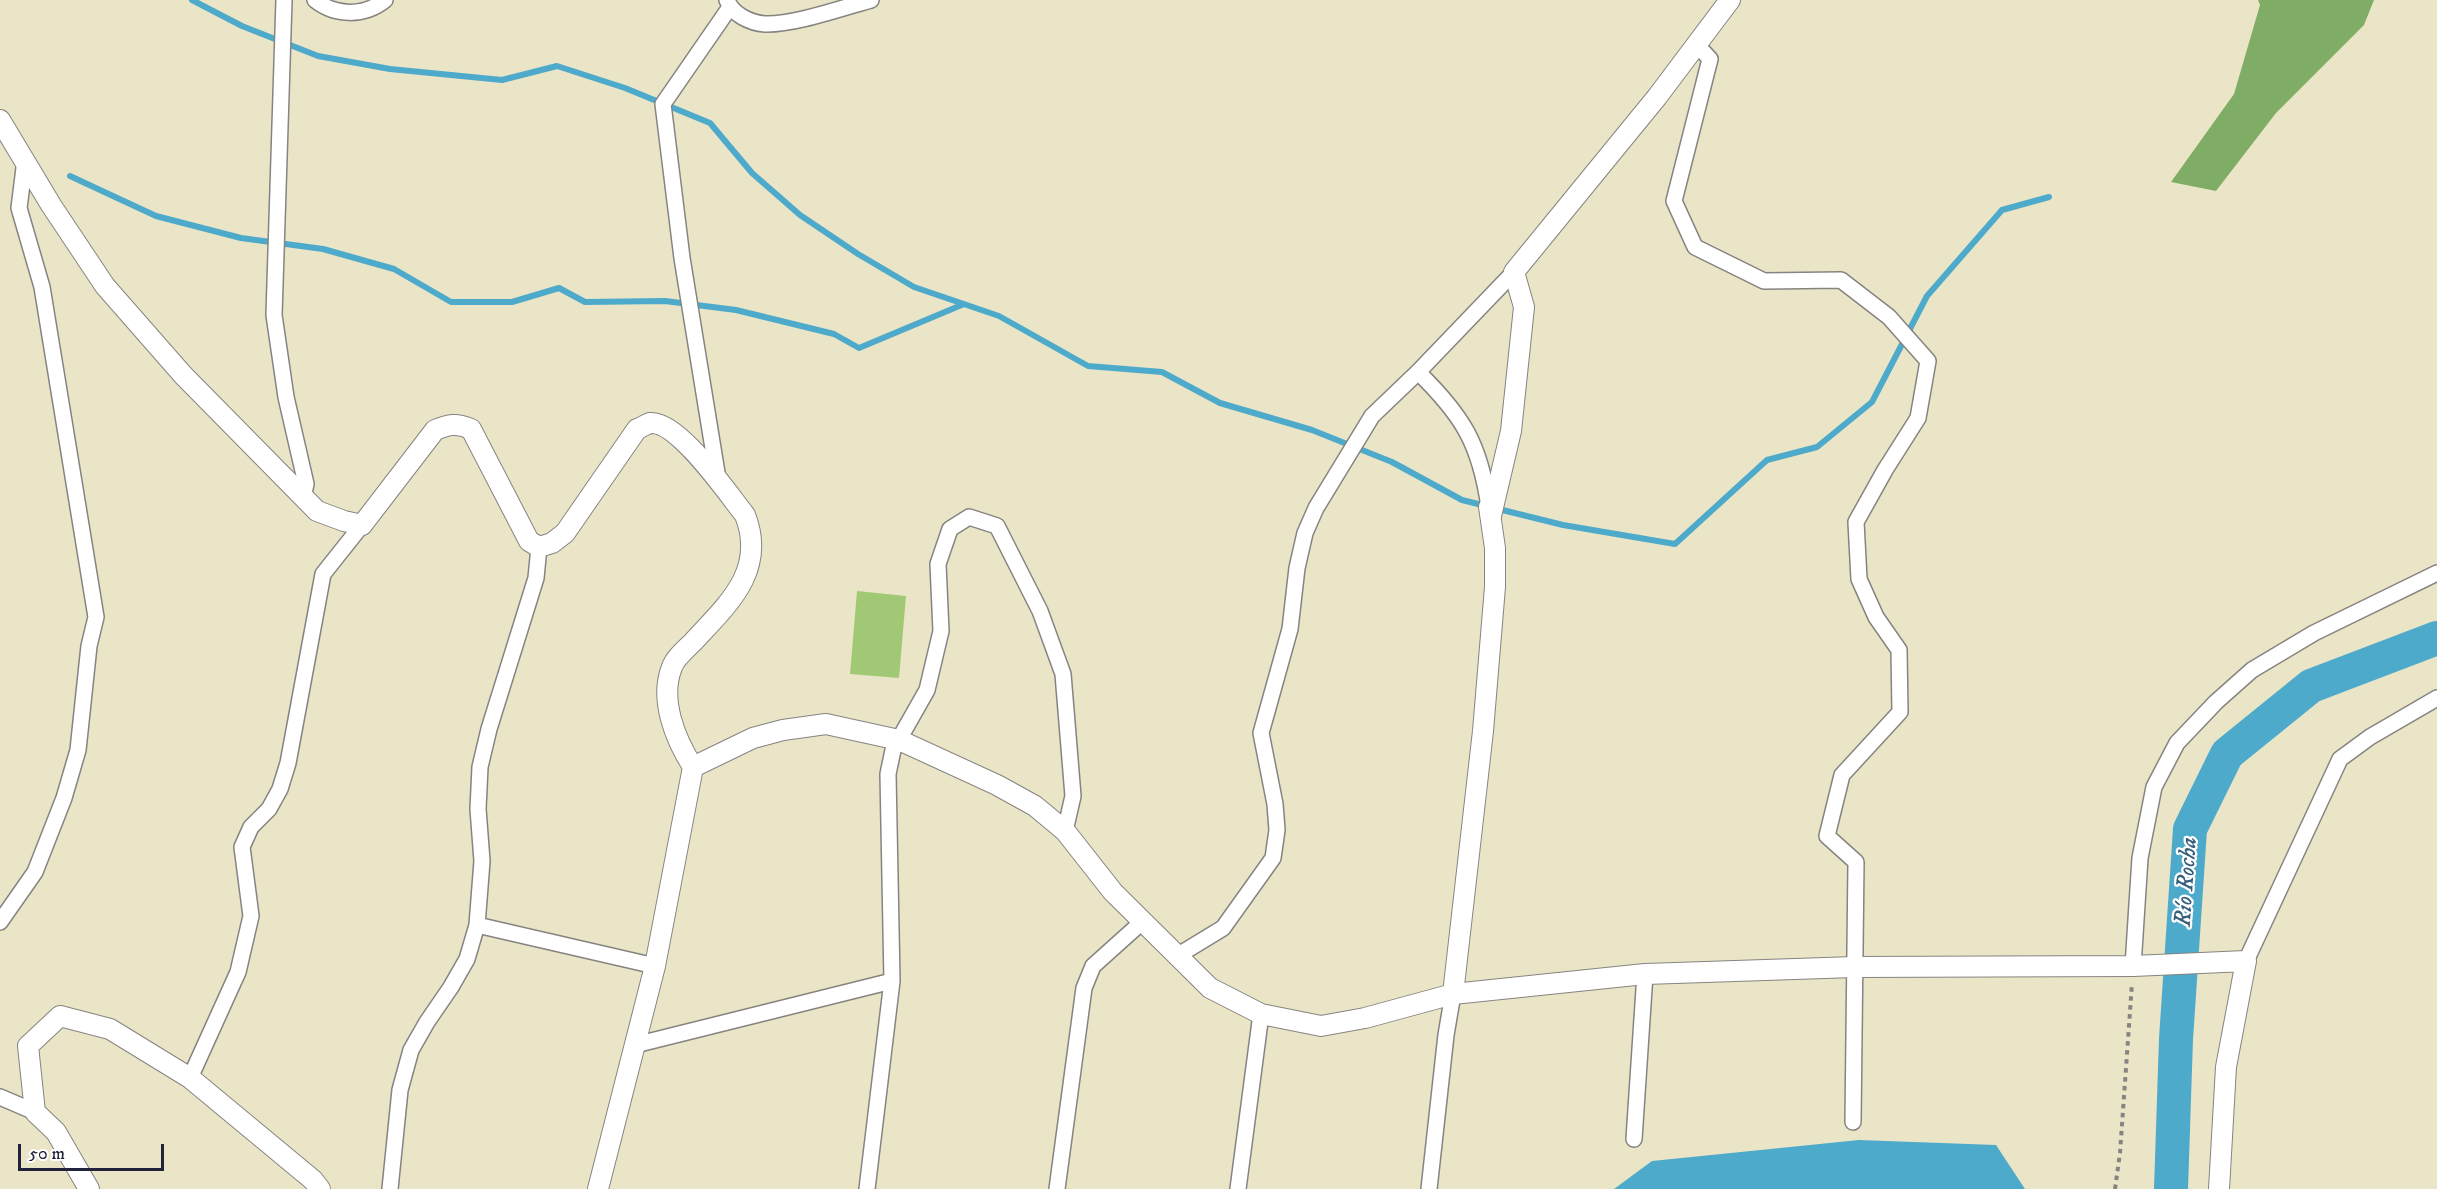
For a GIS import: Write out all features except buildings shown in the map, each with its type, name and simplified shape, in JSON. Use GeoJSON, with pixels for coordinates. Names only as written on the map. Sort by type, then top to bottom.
{"type":"FeatureCollection","features":[{"type":"Feature","properties":{"kind":"street"},"geometry":{"type":"LineString","coordinates":[[284,0],[274,315],[285,397],[306,484],[303,497]]}},
{"type":"Feature","properties":{"kind":"street"},"geometry":{"type":"LineString","coordinates":[[315,0],[340,13],[358,12],[377,6],[385,0]]}},
{"type":"Feature","properties":{"kind":"street"},"geometry":{"type":"LineString","coordinates":[[718,482],[682,258],[663,104],[728,4],[746,19],[765,24],[871,0]]}},
{"type":"Feature","properties":{"kind":"street"},"geometry":{"type":"LineString","coordinates":[[1176,956],[1223,928],[1273,858],[1277,830],[1275,804],[1261,733],[1290,629],[1297,568],[1305,532],[1316,508],[1372,416],[1418,372],[1514,272],[1657,97],[1730,0]]}},
{"type":"Feature","properties":{"kind":"street"},"geometry":{"type":"LineString","coordinates":[[1696,44],[1710,58],[1674,201],[1695,246],[1764,281],[1841,280],[1889,317],[1928,361],[1918,418],[1885,470],[1857,522],[1859,579],[1876,617],[1899,650],[1900,712],[1842,775],[1827,836],[1856,862],[1853,1122]]}},
{"type":"Feature","properties":{"kind":"street"},"geometry":{"type":"LineString","coordinates":[[0,120],[51,205],[105,286],[170,361],[317,512],[362,525]]}},
{"type":"Feature","properties":{"kind":"street"},"geometry":{"type":"LineString","coordinates":[[0,922],[35,872],[64,798],[78,750],[89,646],[96,617],[42,287],[19,208],[25,160]]}},
{"type":"Feature","properties":{"kind":"street"},"geometry":{"type":"LineString","coordinates":[[1490,511],[1511,431],[1524,307],[1514,272]]}},
{"type":"Feature","properties":{"kind":"street"},"geometry":{"type":"LineString","coordinates":[[1418,372],[1443,396],[1472,438],[1484,471],[1495,548],[1494,599],[1483,731],[1428,1189]]}},
{"type":"Feature","properties":{"kind":"street"},"geometry":{"type":"LineString","coordinates":[[190,1078],[238,972],[251,916],[242,847],[251,827],[269,809],[280,789],[286,771],[323,574],[435,430],[448,424],[471,429],[529,541],[540,547],[552,543],[566,533],[637,429],[650,423],[666,426],[684,439],[745,515],[750,528],[752,554],[743,582],[728,604],[672,664],[667,684],[670,713],[684,752],[693,767],[655,966],[598,1189]]}},
{"type":"Feature","properties":{"kind":"street"},"geometry":{"type":"LineString","coordinates":[[866,1189],[892,981],[888,774],[893,750],[927,690],[941,632],[938,564],[950,529],[969,518],[997,526],[1040,611],[1063,674],[1073,796],[1065,831]]}},
{"type":"Feature","properties":{"kind":"street"},"geometry":{"type":"LineString","coordinates":[[390,1189],[400,1090],[411,1050],[427,1022],[452,987],[467,959],[477,925],[482,861],[478,809],[480,766],[489,729],[536,578],[540,547]]}},
{"type":"Feature","properties":{"kind":"street"},"geometry":{"type":"LineString","coordinates":[[2143,965],[2140,858],[2154,787],[2177,743],[2216,702],[2252,670],[2314,633],[2437,573]]}},
{"type":"Feature","properties":{"kind":"street"},"geometry":{"type":"LineString","coordinates":[[2218,1189],[2226,1067],[2246,961],[2340,759],[2370,737],[2437,698]]}},
{"type":"Feature","properties":{"kind":"street"},"geometry":{"type":"LineString","coordinates":[[693,767],[753,738],[783,730],[826,724],[898,740],[997,785],[1035,806],[1065,831],[1113,892],[1210,988],[1261,1014],[1321,1026],[1365,1018],[1453,994],[1645,974],[1855,967],[2143,965],[2246,961]]}},
{"type":"Feature","properties":{"kind":"street"},"geometry":{"type":"LineString","coordinates":[[1057,1189],[1084,988],[1093,966],[1142,922]]}},
{"type":"Feature","properties":{"kind":"street"},"geometry":{"type":"LineString","coordinates":[[477,925],[655,966]]}},
{"type":"Feature","properties":{"kind":"street"},"geometry":{"type":"LineString","coordinates":[[1634,1139],[1645,974]]}},
{"type":"Feature","properties":{"kind":"street"},"geometry":{"type":"LineString","coordinates":[[635,1045],[892,981]]}},
{"type":"Feature","properties":{"kind":"street"},"geometry":{"type":"LineString","coordinates":[[1238,1189],[1261,1014]]}},
{"type":"Feature","properties":{"kind":"street"},"geometry":{"type":"LineString","coordinates":[[35,1112],[28,1046],[60,1016],[110,1029],[190,1078],[313,1180],[320,1189]]}},
{"type":"Feature","properties":{"kind":"street"},"geometry":{"type":"LineString","coordinates":[[0,1097],[35,1112],[56,1132],[89,1189]]}},
{"type":"Feature","properties":{"kind":"path"},"geometry":{"type":"LineString","coordinates":[[2115,1189],[2143,965]]}},
{"type":"Feature","properties":{"kind":"green space"},"geometry":{"type":"Polygon","coordinates":[[[2258,0],[2374,0],[2364,25],[2276,113],[2216,191],[2171,182],[2234,94],[2260,5],[2258,0]]]}},
{"type":"Feature","properties":{"kind":"green space"},"geometry":{"type":"Polygon","coordinates":[[[857,591],[906,596],[899,678],[850,674],[857,591]]]}},
{"type":"Feature","properties":{"kind":"water"},"geometry":{"type":"Polygon","coordinates":[[[1859,1140],[1996,1145],[2025,1189],[1614,1189],[1652,1161],[1859,1140]]]}},
{"type":"Feature","properties":{"kind":"waterway"},"geometry":{"type":"LineString","coordinates":[[192,0],[242,26],[318,56],[390,69],[502,80],[557,66],[625,88],[710,123],[752,173],[800,215],[858,254],[914,287],[999,316],[1088,366],[1162,372],[1220,403],[1312,430],[1392,462],[1462,500],[1563,525],[1675,544],[1767,460],[1817,447],[1872,402],[1927,296],[2002,210],[2049,197]]}},
{"type":"Feature","properties":{"kind":"waterway"},"geometry":{"type":"LineString","coordinates":[[70,176],[156,216],[241,238],[323,249],[394,269],[451,302],[512,302],[559,288],[585,302],[665,301],[736,310],[834,334],[859,348],[964,304]]}},
{"type":"Feature","properties":{"kind":"waterway","name":"Río Rocha"},"geometry":{"type":"LineString","coordinates":[[2171,1189],[2176,1039],[2190,829],[2227,754],[2311,686],[2437,638]]}}]}
